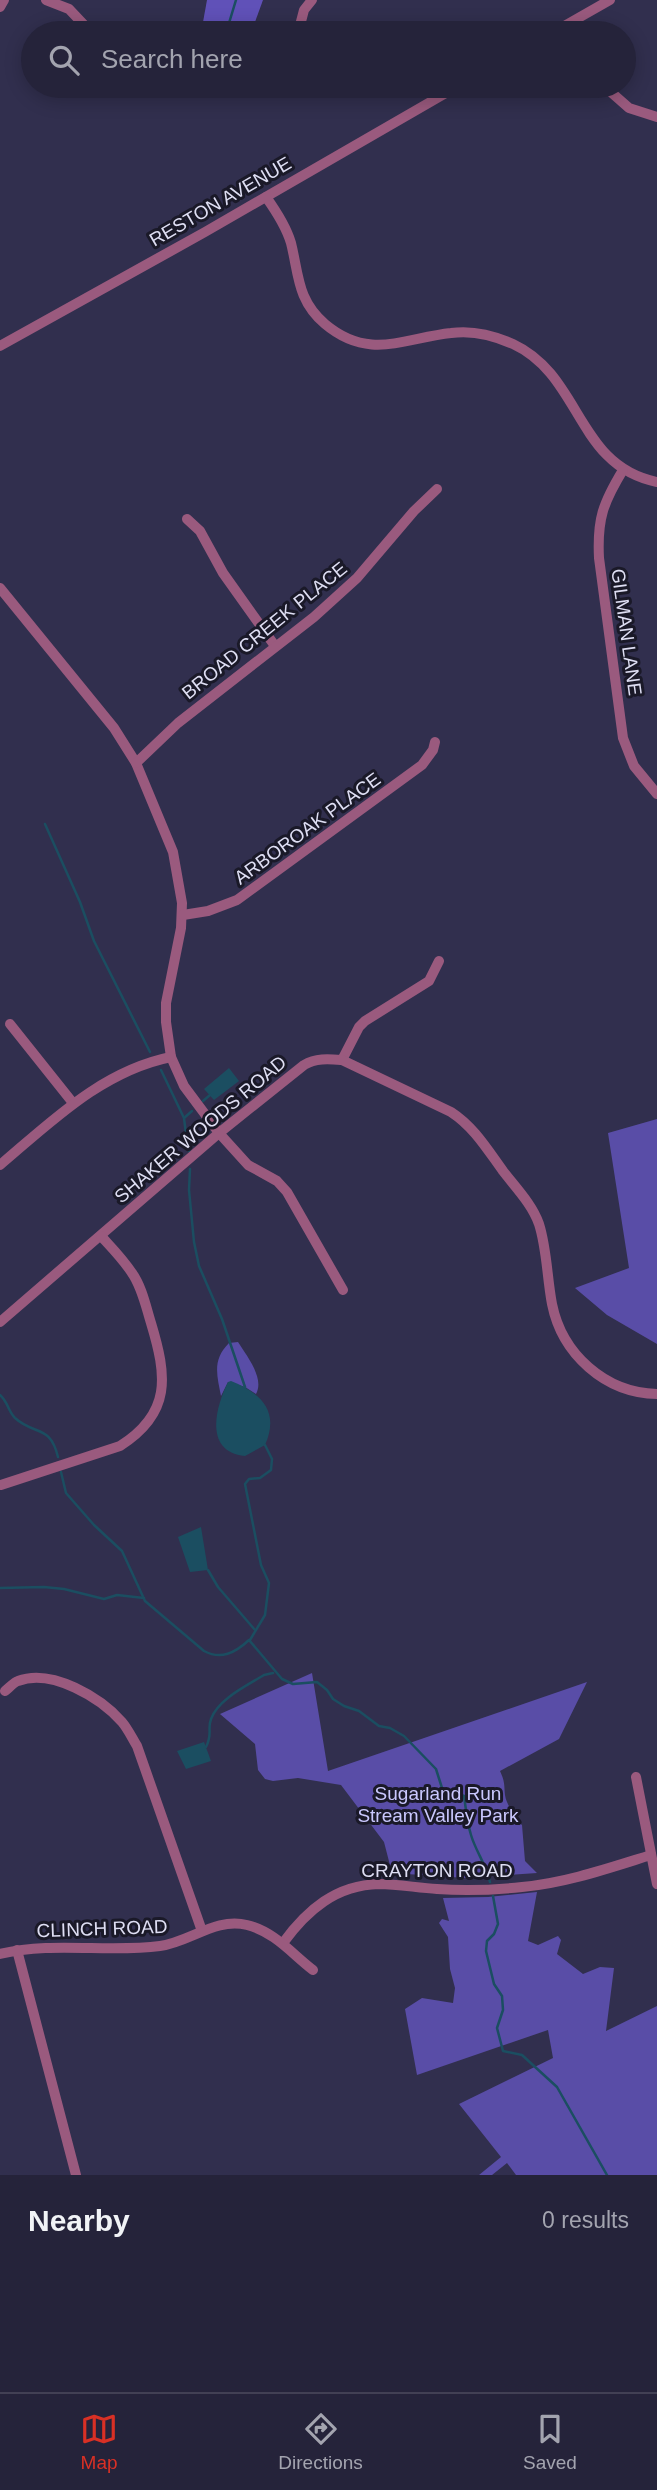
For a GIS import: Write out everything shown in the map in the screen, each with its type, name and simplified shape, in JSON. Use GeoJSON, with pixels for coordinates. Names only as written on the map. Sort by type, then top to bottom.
{"type":"FeatureCollection","features":[{"type":"Feature","properties":{"kind":"street"},"geometry":{"type":"LineString","coordinates":[[0,7],[4,0]]}},
{"type":"Feature","properties":{"kind":"street"},"geometry":{"type":"LineString","coordinates":[[46,0],[69,9],[80,21]]}},
{"type":"Feature","properties":{"kind":"street"},"geometry":{"type":"LineString","coordinates":[[301,21],[304,10],[312,0]]}},
{"type":"Feature","properties":{"kind":"street"},"geometry":{"type":"LineString","coordinates":[[580,21],[610,0]]}},
{"type":"Feature","properties":{"kind":"street","name":"RESTON AVENUE"},"geometry":{"type":"LineString","coordinates":[[0,346],[437,98]]}},
{"type":"Feature","properties":{"kind":"street"},"geometry":{"type":"LineString","coordinates":[[618,98],[629,108],[657,117]]}},
{"type":"Feature","properties":{"kind":"street"},"geometry":{"type":"LineString","coordinates":[[265,197],[285,228],[300,290],[315,313],[329,327],[350,339],[384,346],[451,332],[493,337],[517,346],[547,368],[570,399],[596,445],[623,470],[657,482]]}},
{"type":"Feature","properties":{"kind":"street","name":"GILMAN LANE"},"geometry":{"type":"LineString","coordinates":[[623,470],[602,508],[598,535],[599,558],[623,738],[634,766],[657,794]]}},
{"type":"Feature","properties":{"kind":"street","name":"BROAD CREEK PLACE"},"geometry":{"type":"LineString","coordinates":[[136,763],[178,723],[314,617],[357,578],[437,489]]}},
{"type":"Feature","properties":{"kind":"street"},"geometry":{"type":"LineString","coordinates":[[187,519],[200,531],[222,573],[275,646]]}},
{"type":"Feature","properties":{"kind":"street"},"geometry":{"type":"LineString","coordinates":[[0,588],[114,728],[136,763],[173,852],[183,915],[166,1003],[171,1057],[195,1103],[244,1162],[284,1188],[343,1290]]}},
{"type":"Feature","properties":{"kind":"street","name":"ARBOROAK PLACE"},"geometry":{"type":"LineString","coordinates":[[183,915],[223,907],[249,892],[293,857],[422,765],[428,759],[435,742]]}},
{"type":"Feature","properties":{"kind":"street"},"geometry":{"type":"LineString","coordinates":[[342,1060],[359,1027],[429,981],[439,961]]}},
{"type":"Feature","properties":{"kind":"street"},"geometry":{"type":"LineString","coordinates":[[10,1024],[74,1103]]}},
{"type":"Feature","properties":{"kind":"street"},"geometry":{"type":"LineString","coordinates":[[0,1165],[74,1103],[112,1077],[152,1060],[171,1057]]}},
{"type":"Feature","properties":{"kind":"street","name":"SHAKER WOODS ROAD"},"geometry":{"type":"LineString","coordinates":[[0,1322],[219,1133],[304,1065],[312,1060],[342,1060],[451,1112],[467,1123],[534,1212],[542,1233],[553,1307],[562,1333],[573,1351],[584,1364],[605,1380],[634,1391],[657,1394]]}},
{"type":"Feature","properties":{"kind":"street"},"geometry":{"type":"LineString","coordinates":[[1,1485],[120,1446],[135,1437],[155,1411],[163,1377],[161,1355],[134,1275],[101,1236]]}},
{"type":"Feature","properties":{"kind":"street"},"geometry":{"type":"LineString","coordinates":[[5,1691],[17,1681],[37,1678],[63,1684],[85,1692],[106,1706],[124,1724],[137,1746],[202,1931]]}},
{"type":"Feature","properties":{"kind":"street"},"geometry":{"type":"LineString","coordinates":[[636,1777],[657,1884]]}},
{"type":"Feature","properties":{"kind":"street","name":"CRAYTON ROAD"},"geometry":{"type":"LineString","coordinates":[[283,1943],[305,1915],[332,1896],[347,1890],[379,1884],[478,1890],[525,1887],[583,1875],[651,1855]]}},
{"type":"Feature","properties":{"kind":"street","name":"CLINCH ROAD"},"geometry":{"type":"LineString","coordinates":[[0,1954],[57,1946],[160,1946],[185,1940],[202,1931],[226,1924],[245,1924],[283,1943],[313,1970]]}},
{"type":"Feature","properties":{"kind":"street"},"geometry":{"type":"LineString","coordinates":[[17,1950],[76,2175]]}},
{"type":"Feature","properties":{"kind":"green space"},"geometry":{"type":"Polygon","coordinates":[[[657,1119],[657,1344],[607,1315],[575,1288],[629,1268],[608,1133],[657,1119]]]}},
{"type":"Feature","properties":{"kind":"green space"},"geometry":{"type":"Polygon","coordinates":[[[238,1342],[253,1367],[258,1388],[256,1394],[245,1387],[228,1382],[221,1396],[217,1374],[220,1355],[229,1343],[238,1342]]]}},
{"type":"Feature","properties":{"kind":"green space","name":"Sugarland Run Stream Valley Park"},"geometry":{"type":"Polygon","coordinates":[[[312,1673],[328,1771],[587,1682],[559,1739],[500,1771],[514,1819],[522,1825],[525,1861],[537,1873],[466,1878],[392,1873],[384,1842],[341,1785],[298,1778],[273,1781],[265,1779],[258,1770],[255,1744],[220,1714],[312,1673]]]}},
{"type":"Feature","properties":{"kind":"green space"},"geometry":{"type":"Polygon","coordinates":[[[537,1892],[528,1941],[538,1945],[558,1936],[561,1940],[557,1954],[583,1974],[600,1967],[614,1968],[606,2031],[657,2006],[657,2175],[516,2175],[507,2163],[492,2175],[479,2175],[501,2157],[459,2104],[553,2058],[548,2030],[417,2075],[405,2009],[422,1998],[453,2003],[455,1988],[450,1969],[448,1937],[439,1923],[442,1919],[449,1921],[443,1898],[537,1892]]]}},
{"type":"Feature","properties":{"kind":"shaded area"},"geometry":{"type":"Polygon","coordinates":[[[207,0],[263,0],[255,21],[203,21],[207,0]]]}},
{"type":"Feature","properties":{"kind":"water"},"geometry":{"type":"Polygon","coordinates":[[[229,1068],[239,1081],[214,1100],[204,1089],[229,1068]]]}},
{"type":"Feature","properties":{"kind":"water"},"geometry":{"type":"Polygon","coordinates":[[[228,1382],[251,1391],[269,1413],[269,1433],[265,1445],[245,1456],[232,1453],[218,1438],[216,1427],[219,1404],[228,1382]]]}},
{"type":"Feature","properties":{"kind":"water"},"geometry":{"type":"Polygon","coordinates":[[[201,1527],[208,1570],[190,1572],[178,1537],[201,1527]]]}},
{"type":"Feature","properties":{"kind":"water"},"geometry":{"type":"Polygon","coordinates":[[[204,1742],[211,1761],[186,1769],[177,1751],[204,1742]]]}},
{"type":"Feature","properties":{"kind":"waterway"},"geometry":{"type":"LineString","coordinates":[[230,21],[236,0]]}},
{"type":"Feature","properties":{"kind":"waterway"},"geometry":{"type":"LineString","coordinates":[[45,824],[80,902],[94,941],[150,1052]]}},
{"type":"Feature","properties":{"kind":"waterway"},"geometry":{"type":"LineString","coordinates":[[161,1070],[184,1118],[186,1134]]}},
{"type":"Feature","properties":{"kind":"waterway"},"geometry":{"type":"LineString","coordinates":[[203,1101],[210,1095]]}},
{"type":"Feature","properties":{"kind":"waterway"},"geometry":{"type":"LineString","coordinates":[[184,1118],[192,1111]]}},
{"type":"Feature","properties":{"kind":"waterway"},"geometry":{"type":"LineString","coordinates":[[187,1141],[189,1151]]}},
{"type":"Feature","properties":{"kind":"waterway"},"geometry":{"type":"LineString","coordinates":[[190,1169],[189,1190],[199,1266],[222,1319],[245,1387]]}},
{"type":"Feature","properties":{"kind":"waterway"},"geometry":{"type":"LineString","coordinates":[[0,1395],[15,1418],[51,1440],[58,1457]]}},
{"type":"Feature","properties":{"kind":"waterway"},"geometry":{"type":"LineString","coordinates":[[250,1640],[265,1615],[269,1583],[261,1565],[245,1484],[249,1479],[260,1478],[271,1470],[272,1459],[265,1445]]}},
{"type":"Feature","properties":{"kind":"waterway"},"geometry":{"type":"LineString","coordinates":[[61,1472],[66,1493],[122,1551],[145,1601],[204,1651],[216,1655],[228,1654],[249,1640],[282,1679],[293,1684],[317,1682],[344,1706],[359,1711],[379,1726],[390,1728],[404,1736],[436,1769],[442,1788],[464,1796],[471,1835],[490,1882]]}},
{"type":"Feature","properties":{"kind":"waterway"},"geometry":{"type":"LineString","coordinates":[[208,1570],[218,1587],[255,1630]]}},
{"type":"Feature","properties":{"kind":"waterway"},"geometry":{"type":"LineString","coordinates":[[0,1588],[44,1587],[104,1599],[117,1595],[144,1598]]}},
{"type":"Feature","properties":{"kind":"waterway"},"geometry":{"type":"LineString","coordinates":[[206,1747],[211,1719],[220,1705],[242,1688],[264,1675],[273,1673]]}},
{"type":"Feature","properties":{"kind":"waterway"},"geometry":{"type":"LineString","coordinates":[[493,1896],[498,1924],[487,1941],[486,1951],[494,1984],[502,1996],[503,2010],[497,2028],[503,2051],[522,2055],[557,2087],[607,2175]]}}]}
